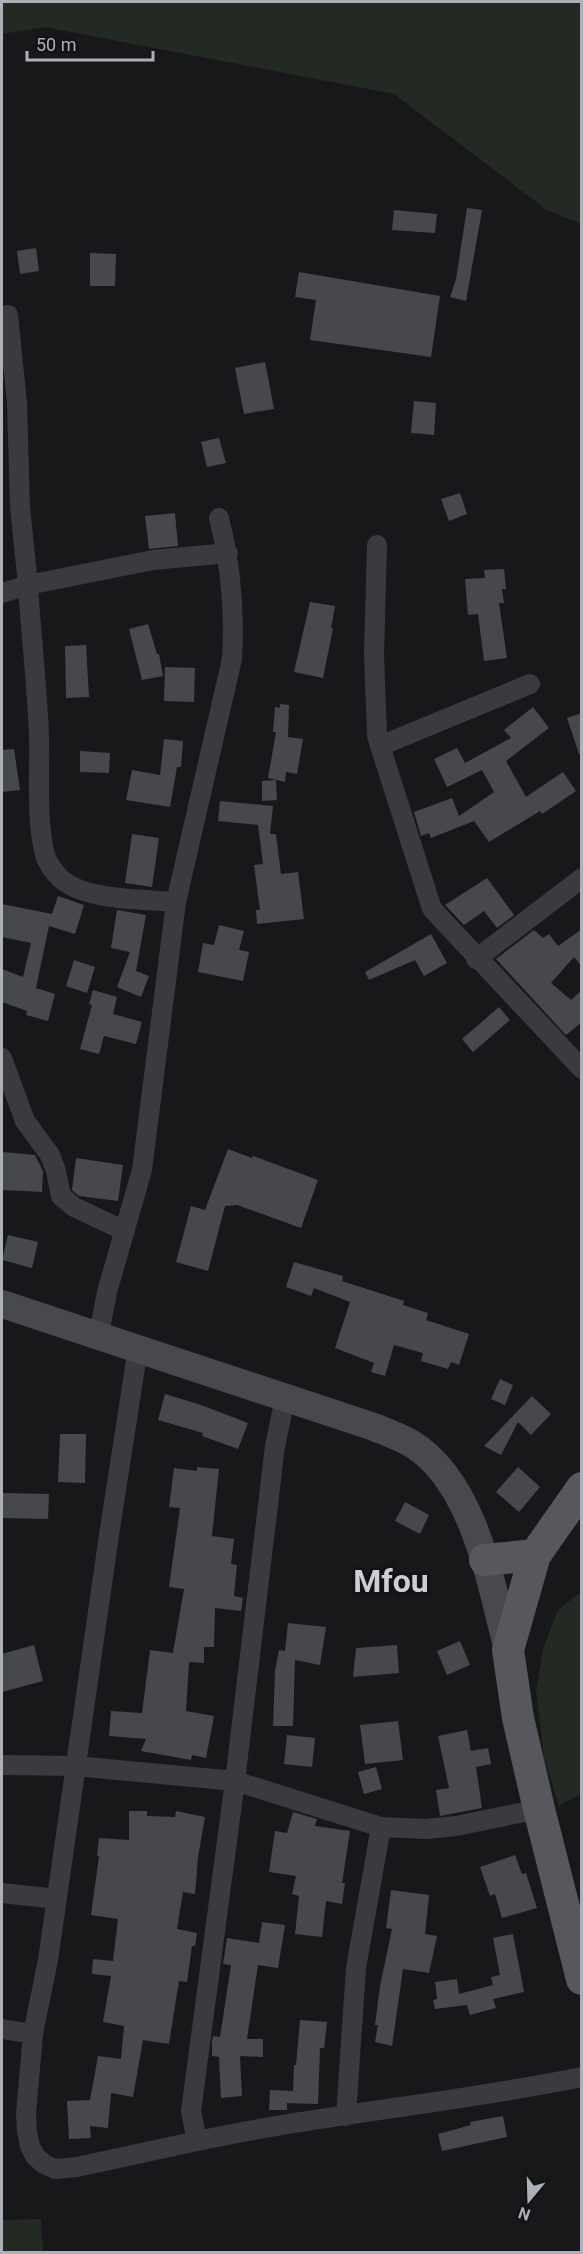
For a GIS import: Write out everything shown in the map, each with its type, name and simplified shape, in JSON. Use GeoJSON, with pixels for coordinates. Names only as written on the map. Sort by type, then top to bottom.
{"type":"FeatureCollection","features":[{"type":"Feature","properties":{"kind":"main road"},"geometry":{"type":"LineString","coordinates":[[2,1304],[99,1334],[374,1427],[412,1444],[439,1467],[462,1503],[484,1560],[508,1650],[518,1718],[539,1809],[582,1978]]}},
{"type":"Feature","properties":{"kind":"main road"},"geometry":{"type":"LineString","coordinates":[[508,1650],[535,1555],[582,1488]]}},
{"type":"Feature","properties":{"kind":"main road"},"geometry":{"type":"LineString","coordinates":[[484,1560],[535,1555]]}},
{"type":"Feature","properties":{"kind":"street"},"geometry":{"type":"LineString","coordinates":[[8,315],[17,403],[20,507],[38,709],[40,820],[46,856],[50,866],[72,886],[110,897],[176,902]]}},
{"type":"Feature","properties":{"kind":"street"},"geometry":{"type":"LineString","coordinates":[[99,1334],[107,1292],[142,1170],[176,902],[232,659],[234,623],[228,553],[219,519]]}},
{"type":"Feature","properties":{"kind":"street"},"geometry":{"type":"LineString","coordinates":[[376,545],[374,654],[377,736],[433,910],[476,959],[582,1068]]}},
{"type":"Feature","properties":{"kind":"street"},"geometry":{"type":"LineString","coordinates":[[2,593],[28,585],[153,560],[228,553]]}},
{"type":"Feature","properties":{"kind":"street"},"geometry":{"type":"LineString","coordinates":[[380,746],[530,684]]}},
{"type":"Feature","properties":{"kind":"street"},"geometry":{"type":"LineString","coordinates":[[476,959],[582,878]]}},
{"type":"Feature","properties":{"kind":"street"},"geometry":{"type":"LineString","coordinates":[[2,1058],[25,1121],[50,1155],[57,1171],[61,1196],[74,1207],[125,1231]]}},
{"type":"Feature","properties":{"kind":"street"},"geometry":{"type":"LineString","coordinates":[[138,1348],[48,1960],[33,2034],[26,2114],[27,2132],[35,2156],[44,2164],[55,2169],[77,2168],[275,2125],[512,2091],[582,2077]]}},
{"type":"Feature","properties":{"kind":"street"},"geometry":{"type":"LineString","coordinates":[[197,2141],[191,2111],[235,1781],[274,1446],[285,1398]]}},
{"type":"Feature","properties":{"kind":"street"},"geometry":{"type":"LineString","coordinates":[[2,1765],[75,1766],[235,1781],[381,1827],[426,1829],[456,1826],[539,1809]]}},
{"type":"Feature","properties":{"kind":"street"},"geometry":{"type":"LineString","coordinates":[[346,2116],[356,1968],[381,1827]]}},
{"type":"Feature","properties":{"kind":"street"},"geometry":{"type":"LineString","coordinates":[[2,1893],[57,1899]]}},
{"type":"Feature","properties":{"kind":"street"},"geometry":{"type":"LineString","coordinates":[[2,2030],[33,2034]]}},
{"type":"Feature","properties":{"kind":"shaded area"},"geometry":{"type":"Polygon","coordinates":[[[2,2],[581,2],[581,224],[547,210],[394,94],[45,27],[2,34],[2,2]]]}},
{"type":"Feature","properties":{"kind":"shaded area"},"geometry":{"type":"Polygon","coordinates":[[[581,1592],[581,1794],[559,1806],[544,1757],[536,1690],[544,1646],[558,1610],[581,1592]]]}},
{"type":"Feature","properties":{"kind":"shaded area"},"geometry":{"type":"Polygon","coordinates":[[[41,2219],[43,2252],[2,2252],[2,2220],[41,2219]]]}},
{"type":"Feature","properties":{"kind":"building"},"geometry":{"type":"Polygon","coordinates":[[[467,208],[482,210],[466,301],[450,297],[456,279],[467,208]]]}},
{"type":"Feature","properties":{"kind":"building"},"geometry":{"type":"Polygon","coordinates":[[[394,210],[437,214],[435,233],[392,230],[394,210]]]}},
{"type":"Feature","properties":{"kind":"building"},"geometry":{"type":"Polygon","coordinates":[[[36,248],[39,271],[20,274],[17,251],[36,248]]]}},
{"type":"Feature","properties":{"kind":"building"},"geometry":{"type":"Polygon","coordinates":[[[90,253],[116,254],[115,286],[90,286],[90,253]]]}},
{"type":"Feature","properties":{"kind":"building"},"geometry":{"type":"Polygon","coordinates":[[[299,272],[440,296],[431,357],[310,340],[316,300],[295,297],[299,272]]]}},
{"type":"Feature","properties":{"kind":"building"},"geometry":{"type":"Polygon","coordinates":[[[265,362],[274,409],[244,414],[235,368],[265,362]]]}},
{"type":"Feature","properties":{"kind":"building"},"geometry":{"type":"Polygon","coordinates":[[[414,401],[436,403],[434,435],[411,433],[414,401]]]}},
{"type":"Feature","properties":{"kind":"building"},"geometry":{"type":"Polygon","coordinates":[[[219,438],[226,463],[207,467],[201,442],[219,438]]]}},
{"type":"Feature","properties":{"kind":"building"},"geometry":{"type":"Polygon","coordinates":[[[460,493],[467,514],[449,521],[441,499],[460,493]]]}},
{"type":"Feature","properties":{"kind":"building"},"geometry":{"type":"Polygon","coordinates":[[[175,513],[178,546],[149,549],[145,516],[175,513]]]}},
{"type":"Feature","properties":{"kind":"building"},"geometry":{"type":"Polygon","coordinates":[[[504,569],[506,589],[502,589],[504,603],[499,603],[507,658],[484,661],[478,614],[468,615],[465,579],[485,578],[484,570],[504,569]]]}},
{"type":"Feature","properties":{"kind":"building"},"geometry":{"type":"Polygon","coordinates":[[[310,602],[335,606],[323,678],[294,672],[310,602]]]}},
{"type":"Feature","properties":{"kind":"building"},"geometry":{"type":"Polygon","coordinates":[[[148,624],[157,654],[159,654],[163,676],[142,680],[129,629],[148,624]]]}},
{"type":"Feature","properties":{"kind":"building"},"geometry":{"type":"Polygon","coordinates":[[[86,645],[89,697],[66,698],[65,646],[86,645]]]}},
{"type":"Feature","properties":{"kind":"building"},"geometry":{"type":"Polygon","coordinates":[[[165,667],[195,668],[194,702],[164,701],[165,667]]]}},
{"type":"Feature","properties":{"kind":"building"},"geometry":{"type":"Polygon","coordinates":[[[280,704],[289,705],[288,737],[303,739],[297,774],[286,772],[285,782],[268,778],[276,732],[273,732],[275,707],[280,708],[280,704]]]}},
{"type":"Feature","properties":{"kind":"building"},"geometry":{"type":"Polygon","coordinates":[[[533,707],[549,728],[506,761],[526,797],[563,772],[576,791],[542,814],[540,811],[489,842],[474,821],[431,838],[429,833],[421,836],[414,812],[452,798],[459,816],[494,792],[482,770],[447,787],[434,759],[457,748],[465,763],[511,738],[504,730],[533,707]]]}},
{"type":"Feature","properties":{"kind":"building"},"geometry":{"type":"Polygon","coordinates":[[[582,713],[582,754],[579,754],[567,718],[582,713]]]}},
{"type":"Feature","properties":{"kind":"building"},"geometry":{"type":"Polygon","coordinates":[[[164,739],[183,741],[181,767],[177,767],[170,807],[126,800],[132,770],[160,775],[164,739]]]}},
{"type":"Feature","properties":{"kind":"building"},"geometry":{"type":"Polygon","coordinates":[[[14,749],[20,790],[2,792],[2,750],[14,749]]]}},
{"type":"Feature","properties":{"kind":"building"},"geometry":{"type":"Polygon","coordinates":[[[80,751],[110,753],[109,773],[80,772],[80,751]]]}},
{"type":"Feature","properties":{"kind":"building"},"geometry":{"type":"Polygon","coordinates":[[[276,780],[277,800],[262,801],[262,781],[276,780]]]}},
{"type":"Feature","properties":{"kind":"building"},"geometry":{"type":"Polygon","coordinates":[[[220,801],[273,806],[270,834],[276,834],[281,874],[298,872],[304,919],[257,924],[256,910],[260,910],[254,865],[263,864],[258,825],[218,821],[220,801]]]}},
{"type":"Feature","properties":{"kind":"building"},"geometry":{"type":"Polygon","coordinates":[[[132,834],[159,838],[152,887],[125,883],[132,834]]]}},
{"type":"Feature","properties":{"kind":"building"},"geometry":{"type":"Polygon","coordinates":[[[487,878],[514,915],[497,928],[484,911],[464,925],[445,905],[487,878]]]}},
{"type":"Feature","properties":{"kind":"building"},"geometry":{"type":"Polygon","coordinates":[[[58,896],[84,905],[75,934],[49,926],[36,988],[55,994],[48,1021],[26,1015],[27,1011],[2,1002],[2,969],[23,977],[31,943],[2,937],[2,904],[52,914],[58,896]]]}},
{"type":"Feature","properties":{"kind":"building"},"geometry":{"type":"Polygon","coordinates":[[[117,910],[146,915],[136,971],[149,976],[141,997],[117,987],[130,952],[111,948],[117,910]]]}},
{"type":"Feature","properties":{"kind":"building"},"geometry":{"type":"Polygon","coordinates":[[[219,925],[244,931],[239,950],[249,952],[243,981],[198,972],[203,943],[214,945],[219,925]]]}},
{"type":"Feature","properties":{"kind":"building"},"geometry":{"type":"Polygon","coordinates":[[[582,929],[582,967],[574,957],[551,983],[571,1000],[582,990],[582,1022],[566,1035],[496,959],[534,930],[543,938],[549,934],[558,946],[582,929]]]}},
{"type":"Feature","properties":{"kind":"building"},"geometry":{"type":"Polygon","coordinates":[[[431,934],[447,963],[424,976],[415,960],[369,980],[365,972],[431,934]]]}},
{"type":"Feature","properties":{"kind":"building"},"geometry":{"type":"Polygon","coordinates":[[[74,960],[95,967],[87,993],[66,986],[74,960]]]}},
{"type":"Feature","properties":{"kind":"building"},"geometry":{"type":"Polygon","coordinates":[[[93,990],[117,997],[113,1014],[142,1022],[136,1044],[104,1036],[99,1054],[80,1049],[92,1005],[89,1004],[93,990]]]}},
{"type":"Feature","properties":{"kind":"building"},"geometry":{"type":"Polygon","coordinates":[[[499,1007],[510,1020],[473,1052],[462,1039],[499,1007]]]}},
{"type":"Feature","properties":{"kind":"building"},"geometry":{"type":"Polygon","coordinates":[[[228,1149],[318,1180],[301,1228],[237,1205],[225,1206],[208,1271],[176,1262],[191,1206],[205,1210],[228,1149]]]}},
{"type":"Feature","properties":{"kind":"building"},"geometry":{"type":"Polygon","coordinates":[[[3,1152],[35,1155],[43,1171],[42,1192],[2,1190],[3,1152]]]}},
{"type":"Feature","properties":{"kind":"building"},"geometry":{"type":"Polygon","coordinates":[[[76,1158],[123,1165],[118,1201],[79,1196],[72,1190],[76,1158]]]}},
{"type":"Feature","properties":{"kind":"building"},"geometry":{"type":"Polygon","coordinates":[[[8,1235],[38,1242],[32,1268],[2,1260],[8,1235]]]}},
{"type":"Feature","properties":{"kind":"building"},"geometry":{"type":"Polygon","coordinates":[[[294,1262],[343,1276],[342,1281],[404,1301],[403,1305],[428,1313],[426,1320],[469,1334],[459,1365],[451,1362],[448,1369],[421,1361],[423,1353],[394,1345],[385,1376],[371,1372],[374,1363],[335,1348],[350,1302],[314,1288],[311,1296],[286,1287],[294,1262]]]}},
{"type":"Feature","properties":{"kind":"building"},"geometry":{"type":"Polygon","coordinates":[[[500,1379],[513,1385],[505,1405],[491,1399],[500,1379]]]}},
{"type":"Feature","properties":{"kind":"building"},"geometry":{"type":"Polygon","coordinates":[[[165,1394],[248,1423],[238,1449],[202,1436],[203,1433],[158,1420],[165,1394]]]}},
{"type":"Feature","properties":{"kind":"building"},"geometry":{"type":"Polygon","coordinates":[[[532,1396],[551,1414],[531,1435],[518,1422],[501,1455],[484,1446],[532,1396]]]}},
{"type":"Feature","properties":{"kind":"building"},"geometry":{"type":"Polygon","coordinates":[[[60,1434],[86,1434],[85,1483],[58,1482],[60,1434]]]}},
{"type":"Feature","properties":{"kind":"building"},"geometry":{"type":"Polygon","coordinates":[[[197,1467],[219,1469],[212,1536],[234,1539],[231,1564],[237,1565],[234,1596],[243,1598],[241,1611],[215,1608],[214,1647],[204,1647],[204,1663],[189,1662],[186,1711],[214,1716],[206,1758],[192,1755],[191,1760],[141,1751],[146,1739],[109,1736],[111,1711],[142,1713],[150,1650],[173,1653],[184,1589],[169,1587],[180,1508],[169,1507],[174,1468],[197,1471],[197,1467]]]}},
{"type":"Feature","properties":{"kind":"building"},"geometry":{"type":"Polygon","coordinates":[[[518,1467],[540,1487],[519,1512],[496,1492],[518,1467]]]}},
{"type":"Feature","properties":{"kind":"building"},"geometry":{"type":"Polygon","coordinates":[[[2,1493],[49,1494],[48,1519],[2,1518],[2,1493]]]}},
{"type":"Feature","properties":{"kind":"building"},"geometry":{"type":"Polygon","coordinates":[[[405,1502],[429,1515],[420,1534],[395,1521],[405,1502]]]}},
{"type":"Feature","properties":{"kind":"building"},"geometry":{"type":"Polygon","coordinates":[[[288,1623],[326,1627],[320,1665],[295,1660],[293,1726],[273,1726],[275,1671],[279,1650],[285,1651],[288,1623]]]}},
{"type":"Feature","properties":{"kind":"building"},"geometry":{"type":"Polygon","coordinates":[[[460,1641],[470,1665],[447,1675],[437,1651],[460,1641]]]}},
{"type":"Feature","properties":{"kind":"building"},"geometry":{"type":"Polygon","coordinates":[[[34,1645],[43,1681],[2,1692],[2,1654],[34,1645]]]}},
{"type":"Feature","properties":{"kind":"building"},"geometry":{"type":"Polygon","coordinates":[[[397,1645],[399,1673],[353,1677],[356,1648],[397,1645]]]}},
{"type":"Feature","properties":{"kind":"building"},"geometry":{"type":"Polygon","coordinates":[[[398,1721],[403,1760],[365,1764],[360,1725],[398,1721]]]}},
{"type":"Feature","properties":{"kind":"building"},"geometry":{"type":"Polygon","coordinates":[[[467,1730],[471,1751],[488,1748],[491,1764],[476,1767],[482,1808],[440,1816],[436,1790],[449,1788],[438,1736],[467,1730]]]}},
{"type":"Feature","properties":{"kind":"building"},"geometry":{"type":"Polygon","coordinates":[[[287,1735],[315,1738],[312,1767],[284,1764],[287,1735]]]}},
{"type":"Feature","properties":{"kind":"building"},"geometry":{"type":"Polygon","coordinates":[[[376,1767],[382,1789],[364,1794],[358,1772],[376,1767]]]}},
{"type":"Feature","properties":{"kind":"building"},"geometry":{"type":"Polygon","coordinates":[[[129,1811],[147,1811],[147,1816],[175,1817],[176,1811],[205,1817],[195,1894],[183,1892],[177,1929],[197,1933],[195,1946],[192,1946],[187,1982],[179,1981],[169,2044],[143,2040],[133,2097],[111,2093],[108,2128],[90,2126],[91,2138],[69,2139],[67,2101],[90,2100],[98,2056],[121,2059],[124,2026],[103,2022],[111,1976],[92,1974],[93,1959],[113,1961],[118,1919],[91,1915],[99,1856],[97,1856],[99,1838],[129,1840],[129,1811]]]}},
{"type":"Feature","properties":{"kind":"building"},"geometry":{"type":"Polygon","coordinates":[[[293,1812],[317,1819],[315,1826],[350,1831],[342,1883],[345,1883],[342,1904],[326,1901],[322,1937],[295,1934],[299,1896],[292,1894],[296,1876],[269,1872],[275,1831],[287,1833],[293,1812]]]}},
{"type":"Feature","properties":{"kind":"building"},"geometry":{"type":"Polygon","coordinates":[[[515,1855],[522,1874],[526,1873],[537,1908],[502,1918],[495,1894],[490,1896],[480,1867],[515,1855]]]}},
{"type":"Feature","properties":{"kind":"building"},"geometry":{"type":"Polygon","coordinates":[[[391,1890],[429,1895],[425,1934],[437,1936],[429,1973],[403,1969],[392,2046],[375,2042],[380,1986],[392,1929],[386,1928],[391,1890]]]}},
{"type":"Feature","properties":{"kind":"building"},"geometry":{"type":"Polygon","coordinates":[[[262,1922],[285,1925],[278,1968],[258,1965],[247,2039],[263,2039],[263,2057],[240,2056],[242,2096],[221,2098],[219,2057],[212,2056],[212,2041],[213,2036],[220,2037],[231,1965],[223,1964],[227,1938],[259,1943],[262,1922]]]}},
{"type":"Feature","properties":{"kind":"building"},"geometry":{"type":"Polygon","coordinates":[[[513,1934],[524,1992],[493,1999],[496,2008],[470,2015],[467,2005],[435,2009],[433,2000],[437,1999],[435,1982],[457,1979],[459,1994],[493,1985],[491,1977],[500,1975],[493,1938],[513,1934]]]}},
{"type":"Feature","properties":{"kind":"building"},"geometry":{"type":"Polygon","coordinates":[[[300,2020],[327,2022],[324,2048],[320,2048],[318,2104],[287,2103],[287,2110],[269,2110],[270,2090],[293,2091],[300,2020]]]}},
{"type":"Feature","properties":{"kind":"building"},"geometry":{"type":"Polygon","coordinates":[[[503,2116],[507,2137],[442,2151],[438,2134],[471,2125],[470,2122],[503,2116]]]}},
{"type":"Feature","properties":{"kind":"district","name":"Mfou"},"geometry":{"type":"Point","coordinates":[391,1581]}}]}
